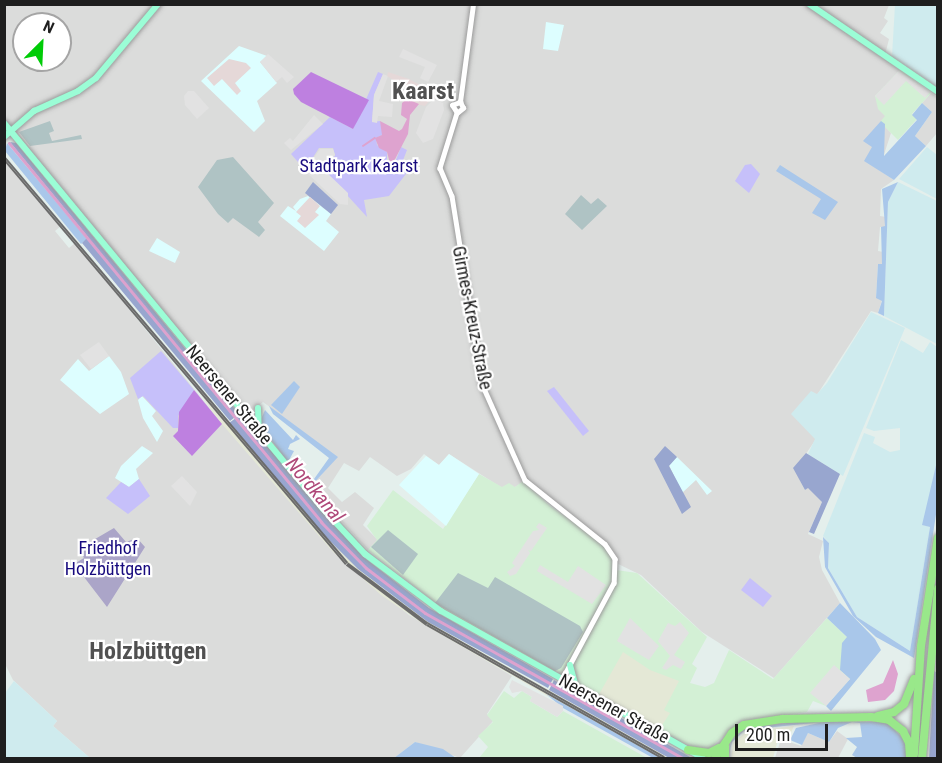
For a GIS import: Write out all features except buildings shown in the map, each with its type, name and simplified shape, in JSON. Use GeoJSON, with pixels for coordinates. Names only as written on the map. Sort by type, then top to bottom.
{"type":"FeatureCollection","features":[{"type":"Feature","properties":{"kind":"highway"},"geometry":{"type":"LineString","coordinates":[[912,759],[918,656],[938,538]]}},
{"type":"Feature","properties":{"kind":"highway"},"geometry":{"type":"LineString","coordinates":[[924,759],[928,672],[938,589]]}},
{"type":"Feature","properties":{"kind":"highway"},"geometry":{"type":"LineString","coordinates":[[715,759],[725,743],[740,727],[763,721],[871,717],[889,714],[904,704],[912,689],[917,666]]}},
{"type":"Feature","properties":{"kind":"highway"},"geometry":{"type":"LineString","coordinates":[[871,717],[889,720],[903,730],[912,759]]}},
{"type":"Feature","properties":{"kind":"highway"},"geometry":{"type":"LineString","coordinates":[[688,750],[709,753],[725,743]]}},
{"type":"Feature","properties":{"kind":"highway"},"geometry":{"type":"LineString","coordinates":[[720,759],[725,743]]}},
{"type":"Feature","properties":{"kind":"highway"},"geometry":{"type":"LineString","coordinates":[[725,743],[725,759]]}},
{"type":"Feature","properties":{"kind":"main road"},"geometry":{"type":"LineString","coordinates":[[7,136],[34,111],[78,91],[96,78],[158,4]]}},
{"type":"Feature","properties":{"kind":"main road"},"geometry":{"type":"LineString","coordinates":[[809,4],[938,92]]}},
{"type":"Feature","properties":{"kind":"main road","name":"Neersener Straße"},"geometry":{"type":"LineString","coordinates":[[4,123],[7,136],[20,142],[338,525],[382,569],[431,605],[703,759]]}},
{"type":"Feature","properties":{"kind":"main road"},"geometry":{"type":"LineString","coordinates":[[258,408],[259,431]]}},
{"type":"Feature","properties":{"kind":"main road"},"geometry":{"type":"LineString","coordinates":[[570,665],[570,678],[578,689]]}},
{"type":"Feature","properties":{"kind":"street"},"geometry":{"type":"LineString","coordinates":[[460,102],[452,105],[457,113],[463,108],[460,102],[473,4]]}},
{"type":"Feature","properties":{"kind":"street","name":"Girmes-Kreuz-Straße"},"geometry":{"type":"LineString","coordinates":[[457,113],[440,168],[452,196],[464,290],[485,392],[528,483],[605,544],[615,559],[613,586],[562,680]]}},
{"type":"Feature","properties":{"kind":"shaded area"},"geometry":{"type":"Polygon","coordinates":[[[4,5],[889,5],[884,18],[888,21],[880,33],[889,39],[884,59],[900,70],[875,96],[886,116],[881,122],[891,133],[879,170],[894,180],[881,189],[880,216],[886,217],[885,227],[880,227],[878,251],[883,252],[882,264],[878,264],[876,297],[882,300],[878,313],[871,311],[817,395],[816,439],[795,470],[805,490],[808,487],[822,502],[808,534],[823,541],[819,557],[822,570],[840,603],[774,678],[702,632],[641,575],[616,563],[599,540],[523,482],[515,487],[502,488],[449,454],[439,465],[424,454],[411,469],[397,476],[370,457],[359,471],[344,463],[328,488],[342,502],[355,492],[374,508],[363,525],[378,540],[368,550],[310,487],[337,457],[263,402],[246,416],[5,122],[4,5]]]}},
{"type":"Feature","properties":{"kind":"shaded area"},"geometry":{"type":"Polygon","coordinates":[[[895,5],[937,5],[937,87],[892,56],[895,5]]]}},
{"type":"Feature","properties":{"kind":"shaded area"},"geometry":{"type":"Polygon","coordinates":[[[546,22],[564,25],[558,51],[543,49],[546,22]]]}},
{"type":"Feature","properties":{"kind":"shaded area"},"geometry":{"type":"Polygon","coordinates":[[[239,46],[267,56],[260,62],[277,83],[257,101],[265,121],[254,132],[201,81],[239,46]]]}},
{"type":"Feature","properties":{"kind":"shaded area"},"geometry":{"type":"Polygon","coordinates":[[[403,49],[437,65],[428,82],[420,78],[425,67],[399,57],[403,49]]]}},
{"type":"Feature","properties":{"kind":"shaded area"},"geometry":{"type":"Polygon","coordinates":[[[268,54],[294,77],[287,83],[282,77],[276,82],[260,62],[268,54]]]}},
{"type":"Feature","properties":{"kind":"shaded area"},"geometry":{"type":"Polygon","coordinates":[[[229,59],[246,63],[251,68],[235,83],[241,91],[237,95],[222,79],[214,86],[207,78],[229,59]]]}},
{"type":"Feature","properties":{"kind":"shaded area"},"geometry":{"type":"Polygon","coordinates":[[[900,70],[931,93],[912,114],[917,119],[898,140],[880,122],[885,116],[878,109],[875,96],[900,70]]]}},
{"type":"Feature","properties":{"kind":"shaded area"},"geometry":{"type":"Polygon","coordinates":[[[899,71],[930,92],[925,98],[906,81],[884,105],[875,96],[899,71]]]}},
{"type":"Feature","properties":{"kind":"shaded area"},"geometry":{"type":"Polygon","coordinates":[[[311,72],[369,100],[353,129],[301,102],[294,94],[293,89],[311,72]]]}},
{"type":"Feature","properties":{"kind":"shaded area"},"geometry":{"type":"Polygon","coordinates":[[[388,72],[409,79],[442,97],[431,99],[425,106],[400,101],[405,87],[387,76],[388,72]]]}},
{"type":"Feature","properties":{"kind":"shaded area"},"geometry":{"type":"Polygon","coordinates":[[[383,74],[388,76],[379,101],[393,104],[392,117],[378,116],[377,123],[372,122],[374,95],[383,74]]]}},
{"type":"Feature","properties":{"kind":"shaded area"},"geometry":{"type":"Polygon","coordinates":[[[188,91],[194,91],[209,108],[197,119],[185,105],[184,96],[188,91]]]}},
{"type":"Feature","properties":{"kind":"shaded area"},"geometry":{"type":"Polygon","coordinates":[[[931,93],[937,97],[937,133],[926,146],[915,136],[932,112],[922,103],[931,93]]]}},
{"type":"Feature","properties":{"kind":"shaded area"},"geometry":{"type":"Polygon","coordinates":[[[407,99],[419,104],[410,115],[408,134],[391,167],[387,152],[379,148],[375,138],[382,135],[380,121],[399,131],[402,129],[407,119],[401,115],[402,103],[407,99]]]}},
{"type":"Feature","properties":{"kind":"shaded area"},"geometry":{"type":"Polygon","coordinates":[[[434,99],[443,103],[444,110],[433,139],[423,143],[416,133],[426,107],[434,99]]]}},
{"type":"Feature","properties":{"kind":"shaded area"},"geometry":{"type":"Polygon","coordinates":[[[922,103],[932,112],[915,136],[926,146],[894,180],[864,161],[872,147],[863,141],[881,121],[885,124],[884,156],[917,120],[912,115],[922,103]]]}},
{"type":"Feature","properties":{"kind":"shaded area"},"geometry":{"type":"Polygon","coordinates":[[[314,115],[323,124],[291,150],[284,143],[290,138],[293,141],[314,115]]]}},
{"type":"Feature","properties":{"kind":"shaded area"},"geometry":{"type":"Polygon","coordinates":[[[50,121],[54,131],[49,133],[52,141],[81,135],[82,139],[30,146],[19,132],[50,121]]]}},
{"type":"Feature","properties":{"kind":"shaded area"},"geometry":{"type":"Polygon","coordinates":[[[10,142],[16,143],[239,414],[230,421],[82,243],[88,237],[10,142]]]}},
{"type":"Feature","properties":{"kind":"shaded area"},"geometry":{"type":"Polygon","coordinates":[[[7,143],[87,239],[81,244],[5,151],[7,143]]]}},
{"type":"Feature","properties":{"kind":"shaded area"},"geometry":{"type":"Polygon","coordinates":[[[927,147],[937,155],[937,199],[899,179],[927,147]]]}},
{"type":"Feature","properties":{"kind":"shaded area"},"geometry":{"type":"Polygon","coordinates":[[[320,149],[333,149],[335,155],[325,171],[348,193],[348,205],[340,204],[305,171],[320,149]]]}},
{"type":"Feature","properties":{"kind":"shaded area"},"geometry":{"type":"Polygon","coordinates":[[[233,157],[274,203],[258,222],[265,230],[259,237],[233,218],[228,223],[218,214],[198,187],[217,160],[233,157]]]}},
{"type":"Feature","properties":{"kind":"shaded area"},"geometry":{"type":"Polygon","coordinates":[[[4,159],[61,226],[55,231],[69,248],[75,243],[216,416],[342,561],[409,615],[512,676],[487,714],[493,721],[460,758],[415,742],[394,758],[90,758],[53,726],[57,721],[13,680],[4,662],[4,159]]]}},
{"type":"Feature","properties":{"kind":"shaded area"},"geometry":{"type":"Polygon","coordinates":[[[780,165],[838,202],[825,220],[812,213],[821,199],[776,171],[780,165]]]}},
{"type":"Feature","properties":{"kind":"shaded area"},"geometry":{"type":"Polygon","coordinates":[[[313,182],[338,205],[331,214],[305,193],[313,182]]]}},
{"type":"Feature","properties":{"kind":"shaded area"},"geometry":{"type":"Polygon","coordinates":[[[898,182],[937,201],[937,344],[884,316],[888,202],[898,182]]]}},
{"type":"Feature","properties":{"kind":"shaded area"},"geometry":{"type":"Polygon","coordinates":[[[898,182],[888,202],[884,316],[878,313],[882,301],[876,298],[878,264],[882,264],[881,227],[885,226],[882,189],[898,182]]]}},
{"type":"Feature","properties":{"kind":"shaded area"},"geometry":{"type":"Polygon","coordinates":[[[581,195],[591,204],[598,198],[607,206],[582,230],[565,214],[581,195]]]}},
{"type":"Feature","properties":{"kind":"shaded area"},"geometry":{"type":"Polygon","coordinates":[[[308,196],[331,214],[326,221],[339,232],[324,251],[280,216],[288,206],[296,211],[293,207],[300,199],[308,196]]]}},
{"type":"Feature","properties":{"kind":"shaded area"},"geometry":{"type":"Polygon","coordinates":[[[310,197],[320,206],[315,212],[319,215],[305,228],[297,221],[301,216],[296,212],[310,197]]]}},
{"type":"Feature","properties":{"kind":"shaded area"},"geometry":{"type":"Polygon","coordinates":[[[157,238],[180,252],[175,263],[149,251],[157,238]]]}},
{"type":"Feature","properties":{"kind":"shaded area"},"geometry":{"type":"Polygon","coordinates":[[[871,312],[905,328],[843,476],[808,454],[815,439],[791,414],[811,391],[817,394],[827,383],[871,312]]]}},
{"type":"Feature","properties":{"kind":"shaded area"},"geometry":{"type":"Polygon","coordinates":[[[901,340],[923,353],[930,342],[937,347],[937,461],[923,525],[930,527],[910,651],[857,617],[828,568],[829,543],[823,536],[864,433],[875,437],[873,443],[890,452],[900,450],[900,428],[874,431],[866,428],[901,340]]]}},
{"type":"Feature","properties":{"kind":"shaded area"},"geometry":{"type":"Polygon","coordinates":[[[99,342],[109,356],[91,369],[80,355],[99,342]]]}},
{"type":"Feature","properties":{"kind":"shaded area"},"geometry":{"type":"Polygon","coordinates":[[[109,356],[121,372],[129,394],[100,414],[60,380],[78,359],[89,371],[109,356]]]}},
{"type":"Feature","properties":{"kind":"shaded area"},"geometry":{"type":"Polygon","coordinates":[[[187,373],[322,533],[385,591],[442,630],[669,758],[660,758],[546,695],[423,624],[381,595],[333,552],[215,416],[187,373]]]}},
{"type":"Feature","properties":{"kind":"shaded area"},"geometry":{"type":"Polygon","coordinates":[[[294,381],[300,387],[282,414],[271,405],[294,381]]]}},
{"type":"Feature","properties":{"kind":"shaded area"},"geometry":{"type":"Polygon","coordinates":[[[194,390],[222,424],[192,456],[173,436],[178,431],[179,412],[194,390]]]}},
{"type":"Feature","properties":{"kind":"shaded area"},"geometry":{"type":"Polygon","coordinates":[[[142,396],[156,411],[152,416],[163,431],[157,442],[143,418],[138,400],[142,396]]]}},
{"type":"Feature","properties":{"kind":"shaded area"},"geometry":{"type":"Polygon","coordinates":[[[269,406],[338,457],[310,487],[300,474],[314,479],[329,458],[273,414],[269,406]]]}},
{"type":"Feature","properties":{"kind":"shaded area"},"geometry":{"type":"Polygon","coordinates":[[[265,410],[293,440],[296,435],[300,439],[290,444],[288,449],[294,451],[288,462],[259,424],[265,410]]]}},
{"type":"Feature","properties":{"kind":"shaded area"},"geometry":{"type":"Polygon","coordinates":[[[240,415],[362,556],[429,608],[553,679],[548,688],[428,622],[358,569],[322,533],[229,423],[240,415]]]}},
{"type":"Feature","properties":{"kind":"shaded area"},"geometry":{"type":"Polygon","coordinates":[[[142,446],[153,453],[136,469],[139,479],[129,487],[115,478],[121,466],[142,446]]]}},
{"type":"Feature","properties":{"kind":"shaded area"},"geometry":{"type":"Polygon","coordinates":[[[665,446],[677,457],[669,466],[691,507],[682,514],[654,459],[665,446]]]}},
{"type":"Feature","properties":{"kind":"shaded area"},"geometry":{"type":"Polygon","coordinates":[[[806,453],[840,474],[814,534],[809,532],[822,502],[808,488],[805,490],[793,468],[806,453]]]}},
{"type":"Feature","properties":{"kind":"shaded area"},"geometry":{"type":"Polygon","coordinates":[[[449,454],[479,474],[446,526],[399,485],[426,456],[439,465],[449,454]]]}},
{"type":"Feature","properties":{"kind":"shaded area"},"geometry":{"type":"Polygon","coordinates":[[[677,457],[712,491],[707,495],[696,480],[682,493],[669,465],[677,457]]]}},
{"type":"Feature","properties":{"kind":"shaded area"},"geometry":{"type":"Polygon","coordinates":[[[937,461],[937,508],[914,658],[876,637],[853,616],[825,567],[823,537],[829,543],[828,568],[857,617],[910,651],[930,527],[922,525],[937,461]]]}},
{"type":"Feature","properties":{"kind":"shaded area"},"geometry":{"type":"Polygon","coordinates":[[[479,474],[502,487],[509,483],[515,487],[523,481],[550,506],[605,544],[613,555],[616,570],[637,573],[707,637],[692,664],[697,668],[690,683],[705,687],[714,683],[729,650],[773,679],[827,618],[847,637],[850,679],[826,706],[813,701],[807,712],[740,721],[709,749],[695,748],[675,739],[445,610],[368,550],[377,540],[367,526],[393,490],[443,529],[479,474]]]}},
{"type":"Feature","properties":{"kind":"shaded area"},"geometry":{"type":"Polygon","coordinates":[[[182,476],[197,492],[190,506],[171,486],[182,476]]]}},
{"type":"Feature","properties":{"kind":"shaded area"},"geometry":{"type":"Polygon","coordinates":[[[539,523],[547,528],[531,551],[528,550],[530,553],[516,574],[510,576],[507,572],[515,566],[512,563],[533,531],[539,530],[536,527],[539,523]]]}},
{"type":"Feature","properties":{"kind":"shaded area"},"geometry":{"type":"Polygon","coordinates":[[[388,530],[418,554],[403,575],[371,547],[388,530]]]}},
{"type":"Feature","properties":{"kind":"shaded area"},"geometry":{"type":"Polygon","coordinates":[[[540,565],[568,582],[578,566],[606,585],[592,604],[537,571],[540,565]]]}},
{"type":"Feature","properties":{"kind":"shaded area"},"geometry":{"type":"Polygon","coordinates":[[[458,573],[488,588],[495,577],[580,626],[583,632],[561,668],[555,671],[435,603],[458,573]]]}},
{"type":"Feature","properties":{"kind":"shaded area"},"geometry":{"type":"Polygon","coordinates":[[[840,603],[875,639],[881,650],[831,711],[826,706],[850,679],[840,670],[842,643],[847,637],[827,618],[840,603]]]}},
{"type":"Feature","properties":{"kind":"shaded area"},"geometry":{"type":"Polygon","coordinates":[[[630,618],[659,646],[649,660],[617,641],[630,618]]]}},
{"type":"Feature","properties":{"kind":"shaded area"},"geometry":{"type":"Polygon","coordinates":[[[680,622],[689,633],[674,655],[685,662],[681,669],[673,665],[666,670],[662,668],[670,656],[658,641],[668,623],[675,626],[680,622]]]}},
{"type":"Feature","properties":{"kind":"shaded area"},"geometry":{"type":"Polygon","coordinates":[[[623,652],[650,670],[679,681],[664,710],[670,713],[659,730],[598,696],[623,652]]]}},
{"type":"Feature","properties":{"kind":"shaded area"},"geometry":{"type":"Polygon","coordinates":[[[893,660],[898,674],[894,691],[885,700],[868,702],[866,690],[883,683],[893,660]]]}},
{"type":"Feature","properties":{"kind":"shaded area"},"geometry":{"type":"Polygon","coordinates":[[[834,665],[850,679],[826,706],[810,693],[834,665]]]}},
{"type":"Feature","properties":{"kind":"shaded area"},"geometry":{"type":"Polygon","coordinates":[[[934,671],[938,673],[937,758],[929,758],[934,671]]]}},
{"type":"Feature","properties":{"kind":"shaded area"},"geometry":{"type":"Polygon","coordinates":[[[512,680],[563,706],[563,711],[557,717],[530,701],[532,697],[522,691],[512,693],[509,687],[512,680]]]}},
{"type":"Feature","properties":{"kind":"shaded area"},"geometry":{"type":"Polygon","coordinates":[[[554,680],[692,758],[669,758],[549,690],[554,680]]]}},
{"type":"Feature","properties":{"kind":"shaded area"},"geometry":{"type":"Polygon","coordinates":[[[14,681],[57,721],[53,726],[90,758],[5,758],[5,693],[14,681]]]}},
{"type":"Feature","properties":{"kind":"shaded area"},"geometry":{"type":"Polygon","coordinates":[[[504,691],[514,698],[522,691],[532,697],[530,701],[557,717],[563,711],[647,758],[479,758],[488,747],[478,736],[493,722],[487,715],[504,691]]]}},
{"type":"Feature","properties":{"kind":"shaded area"},"geometry":{"type":"Polygon","coordinates":[[[546,694],[660,758],[653,758],[563,708],[546,694]]]}},
{"type":"Feature","properties":{"kind":"shaded area"},"geometry":{"type":"Polygon","coordinates":[[[796,722],[823,722],[745,730],[732,742],[728,758],[731,741],[746,728],[796,722]]]}},
{"type":"Feature","properties":{"kind":"shaded area"},"geometry":{"type":"Polygon","coordinates":[[[823,722],[852,722],[838,728],[829,742],[808,733],[802,745],[790,740],[796,728],[823,722]]]}},
{"type":"Feature","properties":{"kind":"shaded area"},"geometry":{"type":"Polygon","coordinates":[[[852,722],[889,724],[906,742],[907,758],[857,758],[852,755],[857,747],[846,738],[862,737],[860,723],[852,722]]]}},
{"type":"Feature","properties":{"kind":"shaded area"},"geometry":{"type":"Polygon","coordinates":[[[794,726],[788,739],[779,736],[773,758],[731,758],[733,743],[746,732],[794,726]]]}},
{"type":"Feature","properties":{"kind":"shaded area"},"geometry":{"type":"Polygon","coordinates":[[[837,731],[848,739],[838,758],[775,758],[781,739],[801,746],[808,733],[829,742],[837,731]]]}},
{"type":"Feature","properties":{"kind":"shaded area"},"geometry":{"type":"Polygon","coordinates":[[[415,742],[443,749],[456,758],[394,758],[415,742]]]}},
{"type":"Feature","properties":{"kind":"green space","name":"Stadtpark Kaarst"},"geometry":{"type":"Polygon","coordinates":[[[378,72],[383,74],[374,95],[372,122],[380,121],[382,128],[382,135],[376,138],[377,145],[387,152],[387,163],[394,165],[401,147],[407,150],[402,163],[409,170],[389,196],[364,200],[367,217],[325,171],[335,155],[333,148],[319,148],[305,170],[291,154],[330,117],[353,129],[378,72]]]}},
{"type":"Feature","properties":{"kind":"green space"},"geometry":{"type":"Polygon","coordinates":[[[751,164],[760,174],[749,193],[735,181],[745,165],[751,164]]]}},
{"type":"Feature","properties":{"kind":"green space"},"geometry":{"type":"Polygon","coordinates":[[[161,351],[194,390],[178,416],[178,428],[173,428],[143,396],[138,399],[130,378],[161,351]]]}},
{"type":"Feature","properties":{"kind":"green space"},"geometry":{"type":"Polygon","coordinates":[[[554,387],[589,431],[583,436],[547,391],[554,387]]]}},
{"type":"Feature","properties":{"kind":"green space"},"geometry":{"type":"Polygon","coordinates":[[[139,479],[150,496],[128,514],[106,498],[121,482],[129,487],[139,479]]]}},
{"type":"Feature","properties":{"kind":"green space","name":"Friedhof Holzbüttgen"},"geometry":{"type":"Polygon","coordinates":[[[114,528],[126,542],[137,538],[145,547],[107,607],[74,564],[84,558],[78,549],[114,528]]]}},
{"type":"Feature","properties":{"kind":"green space"},"geometry":{"type":"Polygon","coordinates":[[[750,578],[772,596],[763,607],[741,590],[750,578]]]}},
{"type":"Feature","properties":{"kind":"waterway"},"geometry":{"type":"LineString","coordinates":[[363,146],[375,138]]}},
{"type":"Feature","properties":{"kind":"waterway","name":"Nordkanal"},"geometry":{"type":"LineString","coordinates":[[9,143],[321,522],[366,568],[425,613],[682,758]]}},
{"type":"Feature","properties":{"kind":"railway"},"geometry":{"type":"LineString","coordinates":[[4,158],[347,564],[427,624],[664,758]]}},
{"type":"Feature","properties":{"kind":"district","name":"Kaarst"},"geometry":{"type":"Point","coordinates":[423,92]}},
{"type":"Feature","properties":{"kind":"district","name":"Holzbüttgen"},"geometry":{"type":"Point","coordinates":[148,652]}}]}
